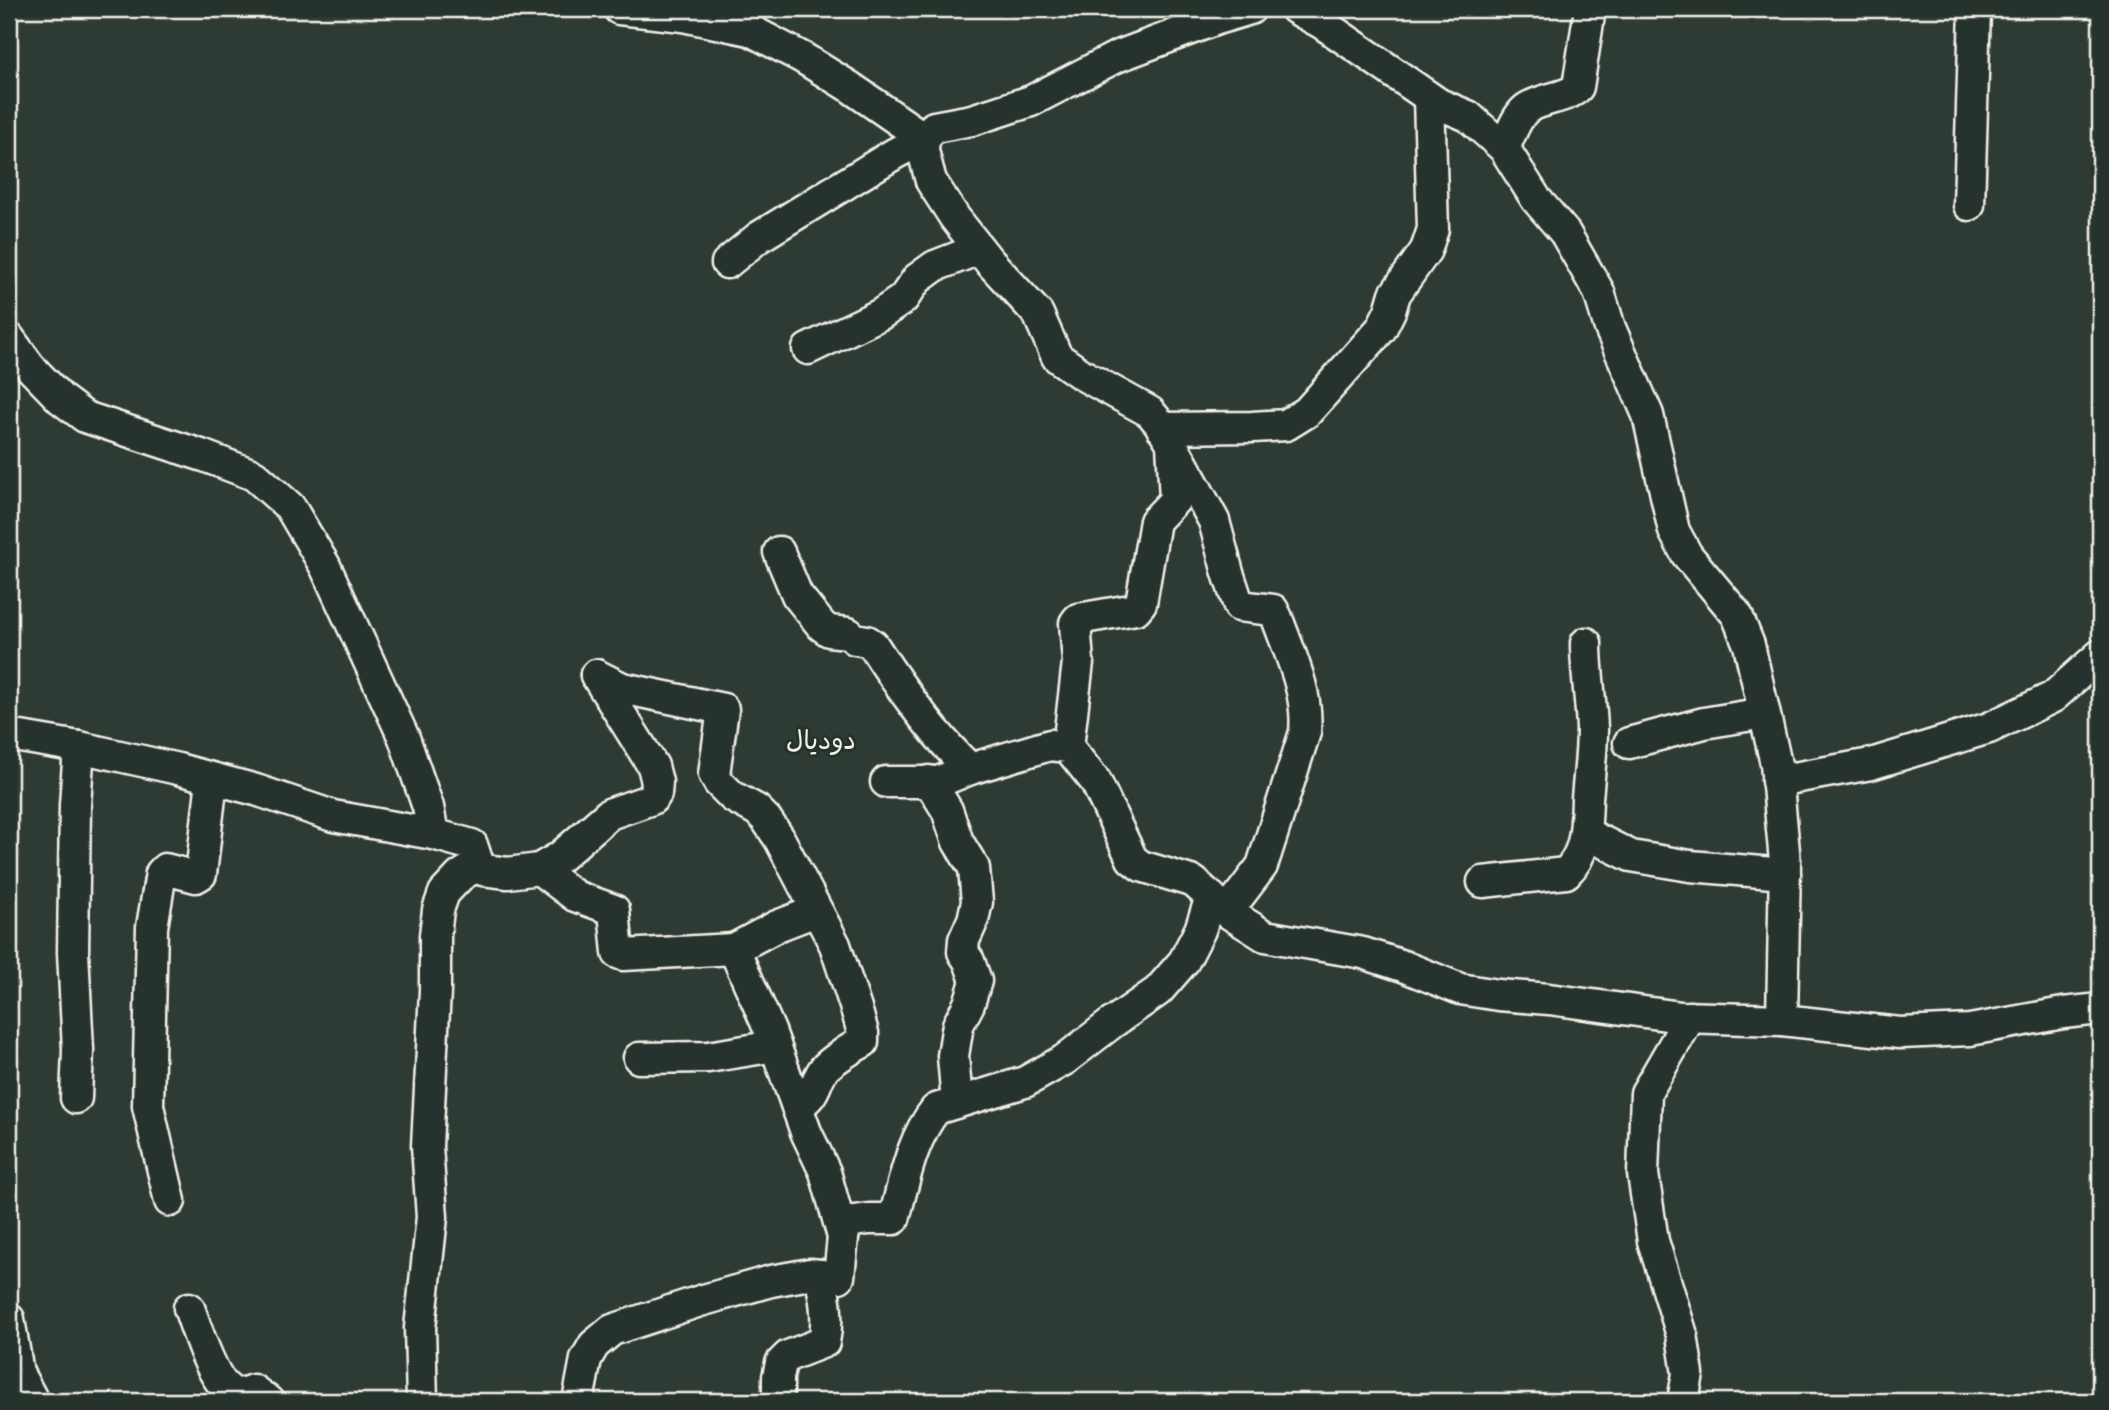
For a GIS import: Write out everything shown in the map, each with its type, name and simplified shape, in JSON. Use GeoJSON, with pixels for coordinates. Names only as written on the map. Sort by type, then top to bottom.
{"type":"FeatureCollection","features":[{"type":"Feature","properties":{"kind":"street"},"geometry":{"type":"LineString","coordinates":[[619,9],[683,16],[750,30],[803,58],[924,138]]}},
{"type":"Feature","properties":{"kind":"street"},"geometry":{"type":"LineString","coordinates":[[727,263],[759,237],[924,138],[934,127],[972,120],[1031,101],[1116,57],[1250,9]]}},
{"type":"Feature","properties":{"kind":"street"},"geometry":{"type":"LineString","coordinates":[[1296,9],[1323,24],[1429,98],[1468,116],[1504,148],[1536,199],[1565,233],[1599,292],[1610,328],[1648,415],[1674,530],[1687,555],[1737,615],[1749,645],[1776,764],[1785,874],[1782,1020]]}},
{"type":"Feature","properties":{"kind":"street"},"geometry":{"type":"LineString","coordinates":[[1504,148],[1521,114],[1527,108],[1550,97],[1573,92],[1578,87],[1590,9]]}},
{"type":"Feature","properties":{"kind":"street"},"geometry":{"type":"LineString","coordinates":[[1969,205],[1975,9]]}},
{"type":"Feature","properties":{"kind":"street"},"geometry":{"type":"LineString","coordinates":[[1167,436],[1286,425],[1307,412],[1381,330],[1395,293],[1426,250],[1433,229],[1429,98]]}},
{"type":"Feature","properties":{"kind":"street"},"geometry":{"type":"LineString","coordinates":[[778,1401],[781,1363],[788,1356],[824,1342],[827,1328],[825,1300],[847,1222],[894,1219],[911,1156],[928,1119],[936,1109],[1025,1082],[1064,1060],[1158,990],[1184,961],[1200,930],[1219,904],[1262,866],[1305,733],[1307,716],[1299,680],[1273,610],[1239,606],[1214,521],[1167,436],[1150,412],[1081,374],[1057,357],[1038,314],[979,249],[931,181],[923,151],[924,138]]}},
{"type":"Feature","properties":{"kind":"street"},"geometry":{"type":"LineString","coordinates":[[808,349],[881,314],[903,299],[917,279],[935,266],[979,249]]}},
{"type":"Feature","properties":{"kind":"street"},"geometry":{"type":"LineString","coordinates":[[9,338],[30,367],[85,417],[254,475],[290,507],[325,566],[404,738],[428,807],[433,834]]}},
{"type":"Feature","properties":{"kind":"street"},"geometry":{"type":"LineString","coordinates":[[1068,747],[1078,662],[1075,623],[1078,618],[1136,609],[1141,603],[1155,521],[1175,500],[1167,436]]}},
{"type":"Feature","properties":{"kind":"street"},"geometry":{"type":"LineString","coordinates":[[779,552],[797,595],[813,617],[829,631],[848,633],[855,639],[873,645],[926,721],[953,754],[970,769]]}},
{"type":"Feature","properties":{"kind":"street"},"geometry":{"type":"LineString","coordinates":[[1483,883],[1566,873],[1578,858],[1587,834],[1592,727],[1586,643]]}},
{"type":"Feature","properties":{"kind":"street"},"geometry":{"type":"LineString","coordinates":[[1777,781],[1871,764],[1989,728],[2053,697],[2099,657]]}},
{"type":"Feature","properties":{"kind":"street"},"geometry":{"type":"LineString","coordinates":[[9,735],[178,769],[256,790],[333,816],[433,834],[472,845],[483,870],[508,873],[539,869],[560,857],[610,814],[652,799],[656,794],[657,782],[653,766],[596,675],[621,688],[723,709],[714,774],[733,797],[757,810],[779,838],[835,945],[863,1033],[863,1042],[824,1069],[811,1095],[797,1106]]}},
{"type":"Feature","properties":{"kind":"street"},"geometry":{"type":"LineString","coordinates":[[1629,743],[1704,723],[1764,713]]}},
{"type":"Feature","properties":{"kind":"street"},"geometry":{"type":"LineString","coordinates":[[886,782],[939,782],[970,769],[1051,745],[1068,747],[1096,782],[1132,859],[1141,866],[1194,882],[1219,904],[1265,936],[1363,953],[1460,989],[1690,1017],[1782,1020],[1900,1034],[1970,1030],[2100,1009]]}},
{"type":"Feature","properties":{"kind":"street"},"geometry":{"type":"LineString","coordinates":[[76,1098],[78,1050],[73,952],[75,805],[79,747]]}},
{"type":"Feature","properties":{"kind":"street"},"geometry":{"type":"LineString","coordinates":[[170,1201],[148,1106],[152,927],[161,873],[165,869],[196,877],[201,874],[212,780]]}},
{"type":"Feature","properties":{"kind":"street"},"geometry":{"type":"LineString","coordinates":[[929,781],[947,810],[958,842],[974,868],[976,902],[963,952],[976,981],[969,1004],[958,1025],[954,1046],[957,1102]]}},
{"type":"Feature","properties":{"kind":"street"},"geometry":{"type":"LineString","coordinates":[[1587,834],[1632,856],[1690,866],[1785,874]]}},
{"type":"Feature","properties":{"kind":"street"},"geometry":{"type":"LineString","coordinates":[[422,1401],[420,1328],[432,1217],[427,1146],[435,991],[435,935],[438,910],[444,892],[479,864]]}},
{"type":"Feature","properties":{"kind":"street"},"geometry":{"type":"LineString","coordinates":[[539,869],[575,895],[614,910],[618,953],[623,955],[734,949],[777,926],[816,912]]}},
{"type":"Feature","properties":{"kind":"street"},"geometry":{"type":"LineString","coordinates":[[734,949],[775,1046],[806,1132],[825,1172],[843,1237]]}},
{"type":"Feature","properties":{"kind":"street"},"geometry":{"type":"LineString","coordinates":[[1683,1401],[1688,1374],[1682,1335],[1653,1241],[1643,1174],[1646,1093],[1690,1017]]}},
{"type":"Feature","properties":{"kind":"street"},"geometry":{"type":"LineString","coordinates":[[639,1058],[708,1057],[775,1046]]}},
{"type":"Feature","properties":{"kind":"street"},"geometry":{"type":"LineString","coordinates":[[578,1401],[586,1359],[594,1345],[612,1330],[771,1281],[810,1274],[830,1276]]}},
{"type":"Feature","properties":{"kind":"street"},"geometry":{"type":"LineString","coordinates":[[189,1308],[214,1373],[231,1392],[240,1394],[253,1390],[268,1401]]}},
{"type":"Feature","properties":{"kind":"street"},"geometry":{"type":"LineString","coordinates":[[9,1320],[18,1373],[33,1401]]}},
{"type":"Feature","properties":{"kind":"district","name":"دودیال"},"geometry":{"type":"Point","coordinates":[821,739]}}]}
